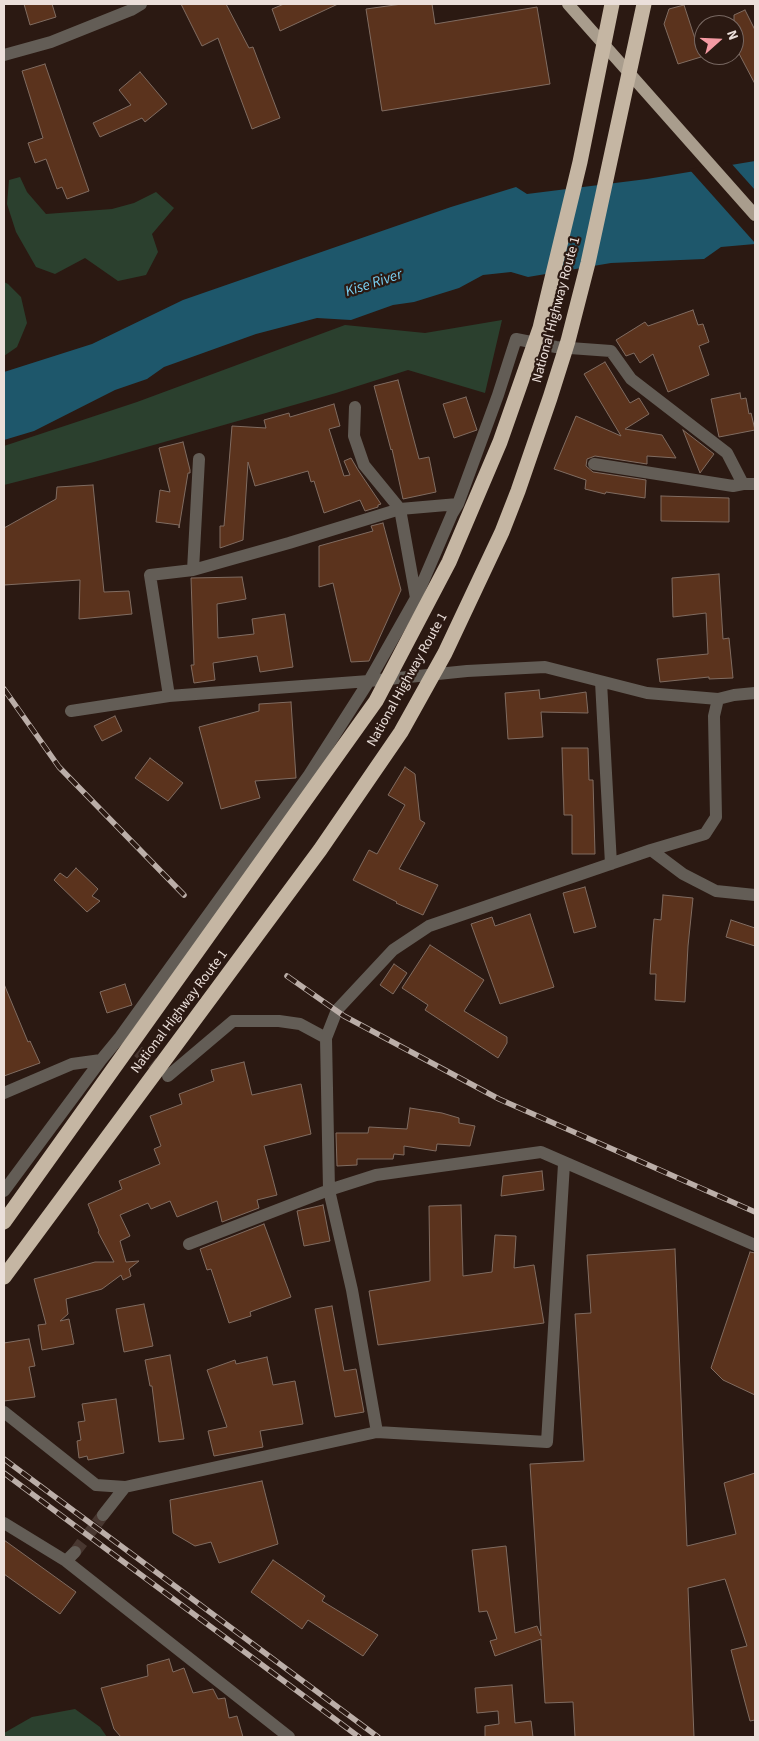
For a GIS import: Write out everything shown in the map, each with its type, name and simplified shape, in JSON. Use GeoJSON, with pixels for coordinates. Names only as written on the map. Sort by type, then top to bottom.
{"type":"FeatureCollection","features":[{"type":"Feature","properties":{"kind":"highway","name":"National Highway Route 1"},"geometry":{"type":"LineString","coordinates":[[4,1222],[376,702],[449,562],[500,442],[540,328],[580,162],[612,4]]}},
{"type":"Feature","properties":{"kind":"highway","name":"National Highway Route 1"},"geometry":{"type":"LineString","coordinates":[[4,1277],[331,834],[401,732],[445,653],[502,532],[518,491],[568,341],[588,263],[644,4]]}},
{"type":"Feature","properties":{"kind":"main road"},"geometry":{"type":"LineString","coordinates":[[568,4],[755,216]]}},
{"type":"Feature","properties":{"kind":"street"},"geometry":{"type":"LineString","coordinates":[[4,55],[50,42],[131,10],[141,4]]}},
{"type":"Feature","properties":{"kind":"street"},"geometry":{"type":"LineString","coordinates":[[4,1191],[120,1037],[309,775],[369,681],[416,598],[458,504],[498,395],[516,339],[556,347],[611,351],[631,379],[727,453],[749,484],[733,486],[594,464]]}},
{"type":"Feature","properties":{"kind":"street"},"geometry":{"type":"LineString","coordinates":[[355,407],[354,436],[364,465],[400,508],[416,598]]}},
{"type":"Feature","properties":{"kind":"street"},"geometry":{"type":"LineString","coordinates":[[193,570],[199,459]]}},
{"type":"Feature","properties":{"kind":"street"},"geometry":{"type":"LineString","coordinates":[[169,696],[150,575],[193,570],[400,508],[458,504]]}},
{"type":"Feature","properties":{"kind":"street"},"geometry":{"type":"LineString","coordinates":[[71,711],[169,696],[369,681],[467,671],[544,667],[647,693],[718,700],[734,695],[755,693]]}},
{"type":"Feature","properties":{"kind":"street"},"geometry":{"type":"LineString","coordinates":[[602,682],[611,864]]}},
{"type":"Feature","properties":{"kind":"street"},"geometry":{"type":"LineString","coordinates":[[377,1432],[352,1290],[329,1190],[326,1038],[337,1010],[393,950],[429,926],[651,850],[705,834],[716,817],[714,716],[718,700]]}},
{"type":"Feature","properties":{"kind":"street"},"geometry":{"type":"LineString","coordinates":[[651,850],[683,874],[716,891],[755,895]]}},
{"type":"Feature","properties":{"kind":"street"},"geometry":{"type":"LineString","coordinates":[[168,1076],[233,1021],[279,1021],[300,1024],[326,1038]]}},
{"type":"Feature","properties":{"kind":"street"},"geometry":{"type":"LineString","coordinates":[[4,1093],[72,1064],[101,1060]]}},
{"type":"Feature","properties":{"kind":"street"},"geometry":{"type":"LineString","coordinates":[[189,1244],[329,1190],[376,1175],[541,1152],[564,1164],[755,1245]]}},
{"type":"Feature","properties":{"kind":"street"},"geometry":{"type":"LineString","coordinates":[[4,1412],[96,1485],[126,1487],[377,1432],[547,1442],[564,1164]]}},
{"type":"Feature","properties":{"kind":"street"},"geometry":{"type":"LineString","coordinates":[[103,1515],[126,1487]]}},
{"type":"Feature","properties":{"kind":"street"},"geometry":{"type":"LineString","coordinates":[[4,1523],[71,1557],[289,1737]]}},
{"type":"Feature","properties":{"kind":"green space"},"geometry":{"type":"Polygon","coordinates":[[[20,177],[27,192],[46,214],[112,209],[134,203],[156,192],[174,208],[152,234],[158,252],[146,275],[118,281],[85,258],[55,274],[36,267],[16,232],[7,204],[9,180],[20,177]]]}},
{"type":"Feature","properties":{"kind":"green space"},"geometry":{"type":"Polygon","coordinates":[[[4,282],[21,297],[27,323],[17,347],[4,356],[4,282]]]}},
{"type":"Feature","properties":{"kind":"green space"},"geometry":{"type":"Polygon","coordinates":[[[502,320],[485,393],[408,370],[336,393],[94,462],[4,485],[4,446],[137,402],[345,325],[425,333],[502,320]]]}},
{"type":"Feature","properties":{"kind":"green space"},"geometry":{"type":"Polygon","coordinates":[[[75,1709],[100,1727],[107,1737],[4,1737],[4,1733],[32,1717],[75,1709]]]}},
{"type":"Feature","properties":{"kind":"water","name":"Kise River"},"geometry":{"type":"Polygon","coordinates":[[[755,161],[755,244],[721,247],[704,259],[611,263],[528,277],[511,272],[483,275],[459,288],[414,302],[393,305],[351,320],[317,318],[256,334],[164,367],[147,379],[115,390],[34,431],[4,440],[4,372],[92,344],[183,300],[451,207],[516,187],[527,194],[647,179],[755,161]]]}},
{"type":"Feature","properties":{"kind":"pier"},"geometry":{"type":"Polygon","coordinates":[[[730,162],[755,190],[755,243],[689,169],[730,162]]]}},
{"type":"Feature","properties":{"kind":"building"},"geometry":{"type":"Polygon","coordinates":[[[24,4],[52,4],[56,17],[30,25],[24,4]]]}},
{"type":"Feature","properties":{"kind":"building"},"geometry":{"type":"Polygon","coordinates":[[[181,4],[226,4],[249,48],[253,47],[280,118],[252,129],[218,38],[202,46],[181,4]]]}},
{"type":"Feature","properties":{"kind":"building"},"geometry":{"type":"Polygon","coordinates":[[[284,4],[338,4],[280,31],[272,9],[284,4]]]}},
{"type":"Feature","properties":{"kind":"building"},"geometry":{"type":"Polygon","coordinates":[[[402,4],[432,4],[435,24],[537,7],[550,84],[382,111],[366,9],[402,4]]]}},
{"type":"Feature","properties":{"kind":"building"},"geometry":{"type":"Polygon","coordinates":[[[684,5],[694,36],[694,59],[678,64],[664,24],[669,9],[684,5]]]}},
{"type":"Feature","properties":{"kind":"building"},"geometry":{"type":"Polygon","coordinates":[[[745,10],[755,30],[755,84],[744,63],[744,15],[734,15],[745,10]]]}},
{"type":"Feature","properties":{"kind":"building"},"geometry":{"type":"Polygon","coordinates":[[[45,64],[89,191],[67,199],[62,187],[57,189],[46,159],[35,163],[28,143],[43,138],[22,71],[45,64]]]}},
{"type":"Feature","properties":{"kind":"building"},"geometry":{"type":"Polygon","coordinates":[[[140,72],[167,104],[145,122],[142,118],[100,137],[93,123],[131,105],[119,90],[140,72]]]}},
{"type":"Feature","properties":{"kind":"building"},"geometry":{"type":"Polygon","coordinates":[[[693,310],[698,325],[703,324],[709,342],[699,346],[709,375],[668,392],[653,354],[640,363],[634,353],[626,356],[616,340],[645,322],[648,326],[693,310]]]}},
{"type":"Feature","properties":{"kind":"building"},"geometry":{"type":"Polygon","coordinates":[[[605,362],[630,403],[639,398],[649,414],[625,429],[662,435],[676,458],[647,456],[647,464],[595,456],[587,459],[586,466],[593,472],[646,480],[645,498],[606,492],[605,494],[585,489],[586,480],[554,469],[576,416],[621,436],[584,374],[605,362]]]}},
{"type":"Feature","properties":{"kind":"building"},"geometry":{"type":"Polygon","coordinates":[[[398,380],[419,459],[429,457],[436,492],[403,499],[392,449],[374,386],[398,380]]]}},
{"type":"Feature","properties":{"kind":"building"},"geometry":{"type":"Polygon","coordinates":[[[740,393],[741,399],[746,398],[755,430],[719,437],[711,399],[740,393]]]}},
{"type":"Feature","properties":{"kind":"building"},"geometry":{"type":"Polygon","coordinates":[[[466,397],[477,430],[454,438],[443,404],[466,397]]]}},
{"type":"Feature","properties":{"kind":"building"},"geometry":{"type":"Polygon","coordinates":[[[334,404],[340,426],[329,429],[344,476],[350,475],[344,461],[351,458],[381,504],[378,507],[365,511],[360,500],[324,513],[314,481],[311,482],[308,471],[255,486],[248,462],[243,540],[220,548],[220,526],[224,526],[232,426],[266,428],[264,420],[289,413],[290,417],[334,404]]]}},
{"type":"Feature","properties":{"kind":"building"},"geometry":{"type":"Polygon","coordinates":[[[683,430],[714,454],[700,473],[683,430]]]}},
{"type":"Feature","properties":{"kind":"building"},"geometry":{"type":"Polygon","coordinates":[[[183,442],[190,473],[188,473],[179,528],[179,525],[156,522],[160,490],[170,492],[159,448],[183,442]]]}},
{"type":"Feature","properties":{"kind":"building"},"geometry":{"type":"Polygon","coordinates":[[[93,485],[104,592],[129,591],[132,614],[79,619],[80,580],[4,585],[4,528],[56,499],[57,487],[93,485]]]}},
{"type":"Feature","properties":{"kind":"building"},"geometry":{"type":"Polygon","coordinates":[[[661,496],[729,498],[729,522],[661,521],[661,496]]]}},
{"type":"Feature","properties":{"kind":"building"},"geometry":{"type":"Polygon","coordinates":[[[383,523],[401,590],[369,661],[351,662],[333,583],[319,587],[319,546],[373,531],[371,526],[383,523]]]}},
{"type":"Feature","properties":{"kind":"building"},"geometry":{"type":"Polygon","coordinates":[[[719,574],[723,639],[729,638],[733,678],[709,679],[709,677],[660,682],[657,659],[708,654],[706,613],[673,617],[672,578],[719,574]]]}},
{"type":"Feature","properties":{"kind":"building"},"geometry":{"type":"Polygon","coordinates":[[[242,577],[246,599],[217,604],[218,638],[254,634],[252,619],[285,614],[293,667],[260,672],[257,656],[213,663],[215,680],[194,683],[191,665],[194,665],[191,578],[242,577]]]}},
{"type":"Feature","properties":{"kind":"building"},"geometry":{"type":"Polygon","coordinates":[[[539,690],[540,699],[586,692],[588,713],[541,712],[543,737],[508,739],[505,693],[539,690]]]}},
{"type":"Feature","properties":{"kind":"building"},"geometry":{"type":"Polygon","coordinates":[[[291,702],[296,778],[255,781],[260,798],[221,809],[199,727],[259,711],[259,704],[291,702]]]}},
{"type":"Feature","properties":{"kind":"building"},"geometry":{"type":"Polygon","coordinates":[[[115,716],[122,731],[102,741],[94,726],[115,716]]]}},
{"type":"Feature","properties":{"kind":"building"},"geometry":{"type":"Polygon","coordinates":[[[562,748],[588,748],[589,780],[593,780],[595,854],[572,854],[572,815],[564,815],[562,748]]]}},
{"type":"Feature","properties":{"kind":"building"},"geometry":{"type":"Polygon","coordinates":[[[150,758],[183,783],[168,801],[135,778],[150,758]]]}},
{"type":"Feature","properties":{"kind":"building"},"geometry":{"type":"Polygon","coordinates":[[[405,767],[415,774],[420,820],[425,823],[399,869],[438,885],[423,915],[353,880],[369,850],[377,854],[405,805],[388,795],[405,767]]]}},
{"type":"Feature","properties":{"kind":"building"},"geometry":{"type":"Polygon","coordinates":[[[76,868],[98,889],[92,896],[100,901],[87,912],[54,880],[60,873],[67,878],[76,868]]]}},
{"type":"Feature","properties":{"kind":"building"},"geometry":{"type":"Polygon","coordinates":[[[585,887],[596,927],[574,933],[563,893],[585,887]]]}},
{"type":"Feature","properties":{"kind":"building"},"geometry":{"type":"Polygon","coordinates":[[[663,895],[693,898],[685,1002],[655,1000],[656,974],[650,974],[652,943],[654,919],[661,920],[663,895]]]}},
{"type":"Feature","properties":{"kind":"building"},"geometry":{"type":"Polygon","coordinates":[[[530,914],[554,987],[500,1004],[471,924],[492,917],[495,926],[530,914]]]}},
{"type":"Feature","properties":{"kind":"building"},"geometry":{"type":"Polygon","coordinates":[[[731,920],[755,928],[755,946],[726,937],[731,920]]]}},
{"type":"Feature","properties":{"kind":"building"},"geometry":{"type":"Polygon","coordinates":[[[430,945],[484,980],[464,1011],[507,1037],[507,1043],[498,1058],[425,1010],[428,1005],[402,988],[430,945]]]}},
{"type":"Feature","properties":{"kind":"building"},"geometry":{"type":"Polygon","coordinates":[[[394,964],[407,973],[393,994],[380,985],[394,964]]]}},
{"type":"Feature","properties":{"kind":"building"},"geometry":{"type":"Polygon","coordinates":[[[4,984],[28,1042],[30,1041],[40,1063],[4,1076],[4,984]]]}},
{"type":"Feature","properties":{"kind":"building"},"geometry":{"type":"Polygon","coordinates":[[[125,984],[132,1005],[107,1013],[100,992],[125,984]]]}},
{"type":"Feature","properties":{"kind":"building"},"geometry":{"type":"Polygon","coordinates":[[[244,1062],[252,1095],[301,1084],[311,1134],[264,1146],[277,1195],[257,1200],[259,1208],[222,1222],[217,1201],[177,1217],[170,1201],[151,1209],[148,1203],[120,1215],[130,1236],[120,1241],[126,1262],[139,1261],[129,1269],[131,1276],[123,1280],[121,1275],[102,1289],[66,1299],[68,1314],[60,1321],[69,1319],[74,1344],[42,1350],[38,1325],[46,1324],[34,1279],[95,1262],[114,1262],[98,1232],[88,1204],[122,1189],[119,1181],[160,1164],[154,1149],[161,1146],[150,1116],[182,1104],[179,1094],[214,1081],[211,1070],[244,1062]]]}},
{"type":"Feature","properties":{"kind":"building"},"geometry":{"type":"Polygon","coordinates":[[[410,1108],[442,1113],[459,1118],[459,1123],[475,1126],[470,1146],[437,1144],[436,1151],[404,1146],[404,1155],[394,1154],[393,1159],[357,1159],[357,1165],[337,1166],[336,1133],[368,1133],[369,1127],[407,1129],[410,1108]]]}},
{"type":"Feature","properties":{"kind":"building"},"geometry":{"type":"Polygon","coordinates":[[[542,1171],[544,1190],[501,1196],[503,1176],[542,1171]]]}},
{"type":"Feature","properties":{"kind":"building"},"geometry":{"type":"Polygon","coordinates":[[[323,1205],[330,1241],[304,1246],[297,1211],[323,1205]]]}},
{"type":"Feature","properties":{"kind":"building"},"geometry":{"type":"Polygon","coordinates":[[[461,1205],[463,1276],[492,1272],[495,1235],[516,1236],[514,1268],[534,1265],[544,1323],[378,1345],[369,1291],[430,1281],[429,1206],[461,1205]]]}},
{"type":"Feature","properties":{"kind":"building"},"geometry":{"type":"Polygon","coordinates":[[[264,1224],[291,1297],[250,1312],[251,1316],[229,1323],[211,1269],[207,1270],[200,1249],[264,1224]]]}},
{"type":"Feature","properties":{"kind":"building"},"geometry":{"type":"Polygon","coordinates":[[[675,1249],[687,1546],[736,1534],[724,1483],[755,1473],[755,1720],[750,1721],[731,1650],[747,1646],[725,1579],[688,1588],[694,1737],[575,1737],[573,1702],[545,1703],[541,1639],[495,1656],[490,1641],[497,1639],[487,1611],[479,1612],[472,1550],[506,1546],[515,1633],[537,1626],[541,1636],[530,1464],[584,1461],[575,1314],[591,1313],[587,1255],[675,1249]]]}},
{"type":"Feature","properties":{"kind":"building"},"geometry":{"type":"Polygon","coordinates":[[[750,1252],[755,1253],[755,1395],[723,1380],[711,1368],[750,1252]]]}},
{"type":"Feature","properties":{"kind":"building"},"geometry":{"type":"Polygon","coordinates":[[[144,1304],[153,1346],[124,1352],[116,1309],[144,1304]]]}},
{"type":"Feature","properties":{"kind":"building"},"geometry":{"type":"Polygon","coordinates":[[[332,1306],[344,1371],[356,1369],[364,1412],[335,1417],[315,1309],[332,1306]]]}},
{"type":"Feature","properties":{"kind":"building"},"geometry":{"type":"Polygon","coordinates":[[[29,1339],[35,1366],[29,1367],[35,1397],[4,1401],[4,1343],[29,1339]]]}},
{"type":"Feature","properties":{"kind":"building"},"geometry":{"type":"Polygon","coordinates":[[[170,1355],[184,1439],[159,1442],[152,1386],[150,1386],[145,1360],[170,1355]]]}},
{"type":"Feature","properties":{"kind":"building"},"geometry":{"type":"Polygon","coordinates":[[[267,1357],[273,1385],[295,1381],[303,1424],[260,1431],[263,1447],[214,1456],[208,1431],[227,1427],[207,1370],[235,1360],[236,1364],[267,1357]]]}},
{"type":"Feature","properties":{"kind":"building"},"geometry":{"type":"Polygon","coordinates":[[[116,1399],[124,1453],[88,1460],[87,1456],[79,1458],[77,1441],[81,1440],[78,1422],[85,1421],[82,1404],[116,1399]]]}},
{"type":"Feature","properties":{"kind":"building"},"geometry":{"type":"Polygon","coordinates":[[[262,1481],[278,1544],[219,1563],[211,1542],[195,1546],[173,1533],[170,1500],[262,1481]]]}},
{"type":"Feature","properties":{"kind":"building"},"geometry":{"type":"Polygon","coordinates":[[[4,1540],[76,1592],[60,1614],[4,1574],[4,1540]]]}},
{"type":"Feature","properties":{"kind":"building"},"geometry":{"type":"Polygon","coordinates":[[[273,1560],[325,1596],[322,1601],[378,1635],[363,1656],[308,1620],[302,1629],[251,1592],[273,1560]]]}},
{"type":"Feature","properties":{"kind":"building"},"geometry":{"type":"Polygon","coordinates":[[[169,1659],[173,1672],[184,1668],[193,1693],[213,1689],[218,1699],[225,1698],[229,1718],[237,1716],[243,1737],[121,1737],[114,1729],[101,1688],[148,1676],[147,1665],[169,1659]]]}},
{"type":"Feature","properties":{"kind":"building"},"geometry":{"type":"Polygon","coordinates":[[[512,1685],[515,1723],[531,1721],[533,1737],[485,1737],[485,1726],[499,1724],[498,1711],[477,1713],[475,1688],[512,1685]]]}},
{"type":"Feature","properties":{"kind":"tunnel"},"geometry":{"type":"LineString","coordinates":[[124,1040],[164,1073]]}},
{"type":"Feature","properties":{"kind":"tunnel"},"geometry":{"type":"LineString","coordinates":[[75,1552],[103,1515]]}},
{"type":"Feature","properties":{"kind":"railway"},"geometry":{"type":"LineString","coordinates":[[4,689],[59,767],[184,895]]}},
{"type":"Feature","properties":{"kind":"railway"},"geometry":{"type":"LineString","coordinates":[[287,976],[344,1016],[499,1099],[755,1212]]}},
{"type":"Feature","properties":{"kind":"railway"},"geometry":{"type":"LineString","coordinates":[[4,1459],[378,1737]]}},
{"type":"Feature","properties":{"kind":"railway"},"geometry":{"type":"LineString","coordinates":[[4,1473],[359,1737]]}}]}
